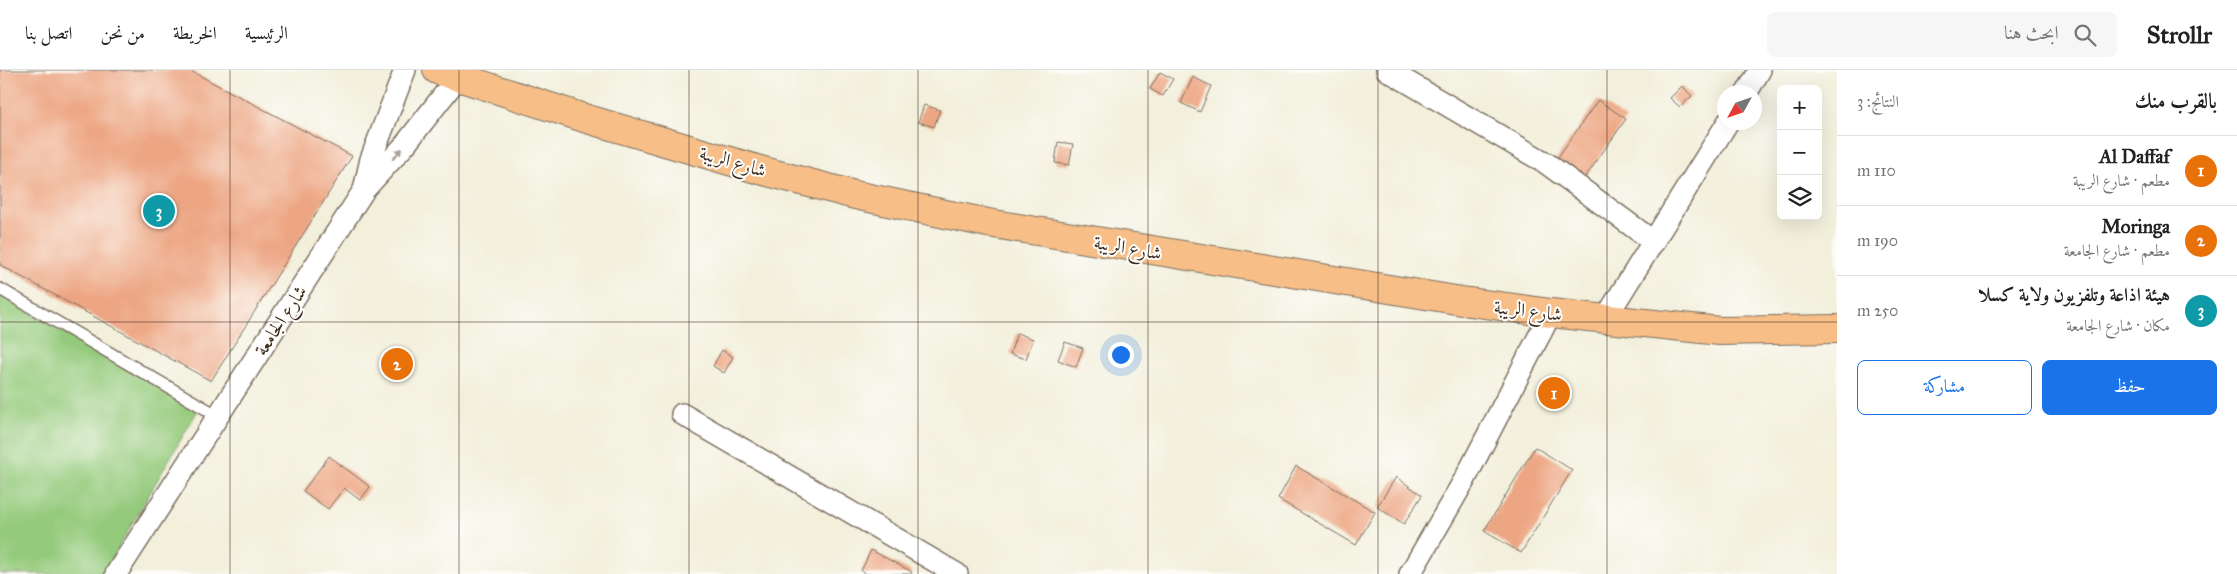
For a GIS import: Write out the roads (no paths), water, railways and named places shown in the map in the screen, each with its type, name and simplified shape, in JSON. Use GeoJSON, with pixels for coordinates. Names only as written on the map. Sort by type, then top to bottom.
{"type":"FeatureCollection","features":[{"type":"Feature","properties":{"kind":"main road","name":"شارع الريبة"},"geometry":{"type":"LineString","coordinates":[[447,74],[584,118],[760,170],[864,197],[988,223],[1188,257],[1551,313],[1720,331],[1837,329]]}},
{"type":"Feature","properties":{"kind":"street"},"geometry":{"type":"LineString","coordinates":[[364,190],[370,159],[405,70]]}},
{"type":"Feature","properties":{"kind":"street"},"geometry":{"type":"LineString","coordinates":[[1387,70],[1546,163],[1654,242]]}},
{"type":"Feature","properties":{"kind":"street"},"geometry":{"type":"LineString","coordinates":[[1751,85],[1760,70]]}},
{"type":"Feature","properties":{"kind":"street","name":"شارع الجامعة"},"geometry":{"type":"LineString","coordinates":[[116,574],[364,190],[404,146],[447,74]]}},
{"type":"Feature","properties":{"kind":"street"},"geometry":{"type":"LineString","coordinates":[[1605,319],[1723,130]]}},
{"type":"Feature","properties":{"kind":"street"},"geometry":{"type":"LineString","coordinates":[[1410,574],[1465,479],[1551,313]]}},
{"type":"Feature","properties":{"kind":"street"},"geometry":{"type":"LineString","coordinates":[[682,414],[957,574]]}},
{"type":"Feature","properties":{"kind":"lane"},"geometry":{"type":"LineString","coordinates":[[0,289],[218,416]]}},
{"type":"Feature","properties":{"kind":"place","name":"هيئة اذاعة وتلفزيون ولاية كسلا"},"geometry":{"type":"Point","coordinates":[159,211]}},
{"type":"Feature","properties":{"kind":"place","name":"Moringa"},"geometry":{"type":"Point","coordinates":[397,364]}},
{"type":"Feature","properties":{"kind":"place","name":"Al Daffaf"},"geometry":{"type":"Point","coordinates":[1554,393]}}]}
